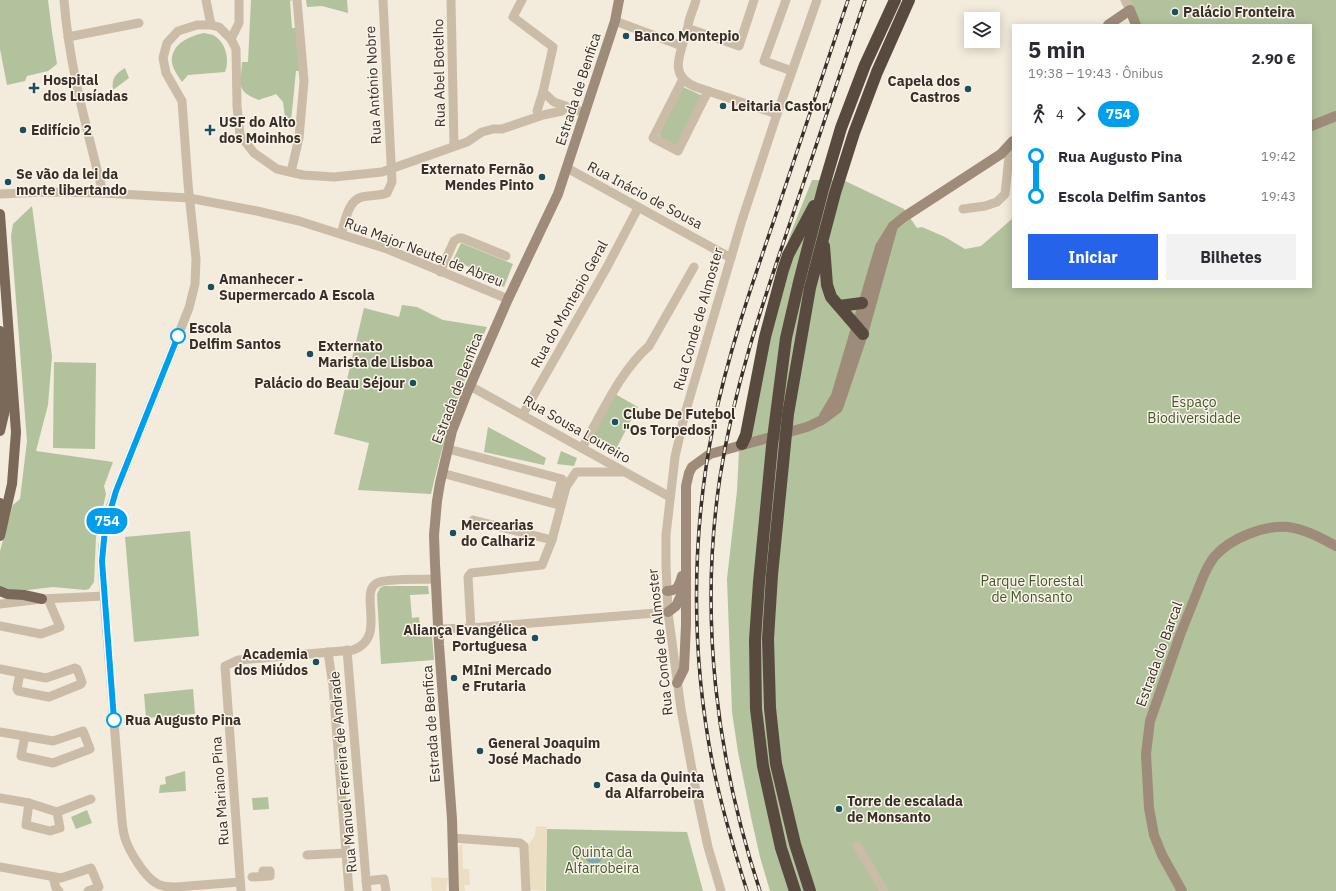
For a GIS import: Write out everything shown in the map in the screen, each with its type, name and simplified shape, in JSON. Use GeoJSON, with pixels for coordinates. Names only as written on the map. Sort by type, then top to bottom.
{"type":"FeatureCollection","features":[{"type":"Feature","properties":{"kind":"highway"},"geometry":{"type":"LineString","coordinates":[[810,891],[795,844],[776,764],[770,708],[768,639],[772,575],[785,445],[782,414],[786,338],[798,282],[841,128],[865,64],[895,0]]}},
{"type":"Feature","properties":{"kind":"highway"},"geometry":{"type":"LineString","coordinates":[[795,891],[781,848],[764,766],[756,709],[755,640],[757,603],[772,446],[782,414],[808,295],[835,193],[854,133],[877,72],[909,0]]}},
{"type":"Feature","properties":{"kind":"highway"},"geometry":{"type":"LineString","coordinates":[[742,444],[746,435],[765,337],[788,255],[823,189]]}},
{"type":"Feature","properties":{"kind":"highway"},"geometry":{"type":"LineString","coordinates":[[823,235],[827,285],[831,297],[859,330]]}},
{"type":"Feature","properties":{"kind":"highway"},"geometry":{"type":"LineString","coordinates":[[839,306],[862,303]]}},
{"type":"Feature","properties":{"kind":"main road"},"geometry":{"type":"LineString","coordinates":[[0,214],[16,432],[12,484],[0,536]]}},
{"type":"Feature","properties":{"kind":"main road"},"geometry":{"type":"LineString","coordinates":[[0,331],[2,343],[5,410],[0,431]]}},
{"type":"Feature","properties":{"kind":"main road"},"geometry":{"type":"LineString","coordinates":[[0,503],[0,523]]}},
{"type":"Feature","properties":{"kind":"main road"},"geometry":{"type":"LineString","coordinates":[[0,591],[7,594],[24,594],[45,599]]}},
{"type":"Feature","properties":{"kind":"street"},"geometry":{"type":"LineString","coordinates":[[64,0],[68,37],[75,78],[103,192]]}},
{"type":"Feature","properties":{"kind":"street"},"geometry":{"type":"LineString","coordinates":[[206,0],[211,25]]}},
{"type":"Feature","properties":{"kind":"street"},"geometry":{"type":"LineString","coordinates":[[231,38],[239,23],[239,0]]}},
{"type":"Feature","properties":{"kind":"street"},"geometry":{"type":"LineString","coordinates":[[291,172],[299,138],[304,81],[297,0]]}},
{"type":"Feature","properties":{"kind":"street","name":"Rua António Nobre"},"geometry":{"type":"LineString","coordinates":[[341,234],[353,202],[363,196],[380,196],[387,193],[392,182],[383,0]]}},
{"type":"Feature","properties":{"kind":"street","name":"Rua Abel Botelho"},"geometry":{"type":"LineString","coordinates":[[451,0],[454,146]]}},
{"type":"Feature","properties":{"kind":"street"},"geometry":{"type":"LineString","coordinates":[[522,0],[513,17],[552,47],[543,92],[537,111]]}},
{"type":"Feature","properties":{"kind":"street","name":"Estrada de Benfica"},"geometry":{"type":"LineString","coordinates":[[454,891],[453,838],[439,645],[434,535],[437,501],[442,473],[452,430],[470,386],[508,300],[558,194],[567,168],[582,111],[615,21],[619,0]]}},
{"type":"Feature","properties":{"kind":"street"},"geometry":{"type":"LineString","coordinates":[[696,0],[677,64],[679,73],[683,79],[690,84],[708,91],[777,114]]}},
{"type":"Feature","properties":{"kind":"street"},"geometry":{"type":"LineString","coordinates":[[687,31],[693,30],[739,46],[754,0]]}},
{"type":"Feature","properties":{"kind":"street"},"geometry":{"type":"LineString","coordinates":[[786,0],[764,61],[792,71]]}},
{"type":"Feature","properties":{"kind":"street"},"geometry":{"type":"LineString","coordinates":[[1125,0],[1136,24]]}},
{"type":"Feature","properties":{"kind":"street","name":"Rua Conde de Almoster"},"geometry":{"type":"LineString","coordinates":[[721,891],[708,848],[695,786],[677,683],[668,612],[667,591],[666,536],[670,497],[677,447],[684,417],[742,220],[815,1]]}},
{"type":"Feature","properties":{"kind":"street"},"geometry":{"type":"LineString","coordinates":[[1109,24],[1130,10]]}},
{"type":"Feature","properties":{"kind":"street"},"geometry":{"type":"LineString","coordinates":[[615,21],[682,46]]}},
{"type":"Feature","properties":{"kind":"street"},"geometry":{"type":"LineString","coordinates":[[68,37],[139,24]]}},
{"type":"Feature","properties":{"kind":"street"},"geometry":{"type":"LineString","coordinates":[[241,886],[176,887],[156,884],[147,875],[127,845],[122,829],[104,596],[102,561],[103,544],[109,511],[116,491],[173,350],[192,300],[195,284],[196,259],[189,198],[182,101],[166,73],[163,58],[167,43],[178,31],[197,25],[211,25],[219,28],[231,38],[236,49],[237,106],[240,135],[254,153],[277,169],[303,175],[334,177],[382,172],[467,142],[482,132],[493,129],[502,129],[543,115],[562,111],[565,107]]}},
{"type":"Feature","properties":{"kind":"street"},"geometry":{"type":"LineString","coordinates":[[683,79],[653,138],[678,151],[708,91]]}},
{"type":"Feature","properties":{"kind":"street"},"geometry":{"type":"LineString","coordinates":[[543,92],[554,102],[565,107],[582,111]]}},
{"type":"Feature","properties":{"kind":"street"},"geometry":{"type":"LineString","coordinates":[[1312,126],[1336,116]]}},
{"type":"Feature","properties":{"kind":"street"},"geometry":{"type":"LineString","coordinates":[[963,209],[985,206],[997,202],[1005,194],[1010,145]]}},
{"type":"Feature","properties":{"kind":"street"},"geometry":{"type":"LineString","coordinates":[[859,330],[862,303],[880,247],[893,226],[1001,154],[1010,145]]}},
{"type":"Feature","properties":{"kind":"street","name":"Rua Inácio de Sousa"},"geometry":{"type":"LineString","coordinates":[[567,168],[731,258]]}},
{"type":"Feature","properties":{"kind":"street","name":"Rua Major Neutel de Abreu"},"geometry":{"type":"LineString","coordinates":[[0,194],[103,192],[189,198],[272,214],[387,249],[508,300]]}},
{"type":"Feature","properties":{"kind":"street","name":"Rua do Montepio Geral"},"geometry":{"type":"LineString","coordinates":[[523,414],[607,267],[638,208]]}},
{"type":"Feature","properties":{"kind":"street"},"geometry":{"type":"LineString","coordinates":[[677,683],[684,669],[686,625],[686,486],[689,473],[695,464],[715,452],[807,427],[822,420],[838,408],[859,330],[893,226]]}},
{"type":"Feature","properties":{"kind":"street"},"geometry":{"type":"LineString","coordinates":[[440,272],[454,241],[459,238],[506,256]]}},
{"type":"Feature","properties":{"kind":"street"},"geometry":{"type":"LineString","coordinates":[[582,448],[623,376],[643,351],[649,346],[694,267]]}},
{"type":"Feature","properties":{"kind":"street","name":"Rua Sousa Loureiro"},"geometry":{"type":"LineString","coordinates":[[470,386],[523,414],[623,472],[670,497]]}},
{"type":"Feature","properties":{"kind":"street"},"geometry":{"type":"LineString","coordinates":[[442,473],[555,504],[562,479],[448,449]]}},
{"type":"Feature","properties":{"kind":"street"},"geometry":{"type":"LineString","coordinates":[[467,629],[468,577],[471,573],[542,565],[552,540],[566,487],[576,472],[623,472]]}},
{"type":"Feature","properties":{"kind":"street"},"geometry":{"type":"LineString","coordinates":[[472,520],[552,540]]}},
{"type":"Feature","properties":{"kind":"street","name":"Estrada do Barcal"},"geometry":{"type":"LineString","coordinates":[[1182,891],[1162,855],[1154,835],[1146,779],[1146,754],[1150,721],[1180,635],[1206,569],[1220,552],[1243,537],[1260,530],[1286,527],[1296,528],[1313,534],[1336,546]]}},
{"type":"Feature","properties":{"kind":"street"},"geometry":{"type":"LineString","coordinates":[[667,591],[676,590],[678,588],[685,565]]}},
{"type":"Feature","properties":{"kind":"street"},"geometry":{"type":"LineString","coordinates":[[328,652],[359,648],[369,637],[371,628],[371,592],[374,585],[387,581],[436,579]]}},
{"type":"Feature","properties":{"kind":"street"},"geometry":{"type":"LineString","coordinates":[[438,629],[467,629],[668,612],[679,601],[685,586]]}},
{"type":"Feature","properties":{"kind":"street"},"geometry":{"type":"LineString","coordinates":[[0,604],[45,599],[104,596]]}},
{"type":"Feature","properties":{"kind":"street"},"geometry":{"type":"LineString","coordinates":[[0,626],[41,634],[60,627],[45,599]]}},
{"type":"Feature","properties":{"kind":"street"},"geometry":{"type":"LineString","coordinates":[[439,645],[446,635],[467,629]]}},
{"type":"Feature","properties":{"kind":"street","name":"Rua Manuel Ferreira de Andrade"},"geometry":{"type":"LineString","coordinates":[[347,650],[367,891]]}},
{"type":"Feature","properties":{"kind":"street","name":"Rua Manuel Ferreira de Andrade"},"geometry":{"type":"LineString","coordinates":[[328,652],[333,686],[349,891]]}},
{"type":"Feature","properties":{"kind":"street","name":"Rua Mariano Pina"},"geometry":{"type":"LineString","coordinates":[[241,886],[225,666],[238,660],[328,652]]}},
{"type":"Feature","properties":{"kind":"street"},"geometry":{"type":"LineString","coordinates":[[0,670],[20,673],[46,678],[77,668],[82,682],[81,684],[49,697],[18,692],[17,690],[20,673]]}},
{"type":"Feature","properties":{"kind":"street"},"geometry":{"type":"LineString","coordinates":[[333,686],[335,677],[341,674],[348,676],[350,685]]}},
{"type":"Feature","properties":{"kind":"street"},"geometry":{"type":"LineString","coordinates":[[0,732],[25,736],[53,741],[83,731],[90,749],[53,763],[21,756],[25,736]]}},
{"type":"Feature","properties":{"kind":"street"},"geometry":{"type":"LineString","coordinates":[[0,798],[29,803],[57,812],[91,799]]}},
{"type":"Feature","properties":{"kind":"street"},"geometry":{"type":"LineString","coordinates":[[29,803],[26,825],[50,831],[60,828],[57,812]]}},
{"type":"Feature","properties":{"kind":"street"},"geometry":{"type":"LineString","coordinates":[[453,838],[518,842],[522,844],[524,849],[526,891]]}},
{"type":"Feature","properties":{"kind":"street"},"geometry":{"type":"LineString","coordinates":[[857,845],[884,891]]}},
{"type":"Feature","properties":{"kind":"street"},"geometry":{"type":"LineString","coordinates":[[307,855],[346,852]]}},
{"type":"Feature","properties":{"kind":"street"},"geometry":{"type":"LineString","coordinates":[[0,867],[62,878],[91,868],[99,887],[88,891]]}},
{"type":"Feature","properties":{"kind":"street"},"geometry":{"type":"LineString","coordinates":[[252,877],[263,876]]}},
{"type":"Feature","properties":{"kind":"street"},"geometry":{"type":"LineString","coordinates":[[53,877],[56,888],[59,891]]}},
{"type":"Feature","properties":{"kind":"street"},"geometry":{"type":"LineString","coordinates":[[366,881],[384,879],[386,891]]}},
{"type":"Feature","properties":{"kind":"street","name":"Estrada de Benfica"},"geometry":{"type":"LineString","coordinates":[[451,891],[454,880]]}},
{"type":"Feature","properties":{"kind":"green space"},"geometry":{"type":"Polygon","coordinates":[[[0,0],[48,0],[57,64],[48,71],[27,76],[25,81],[7,85],[0,49],[0,0]]]}},
{"type":"Feature","properties":{"kind":"green space"},"geometry":{"type":"Polygon","coordinates":[[[251,0],[292,0],[290,1],[292,28],[297,28],[301,71],[296,71],[291,121],[286,124],[283,102],[276,94],[259,100],[251,97],[243,90],[241,86],[242,62],[248,62],[251,0]]]}},
{"type":"Feature","properties":{"kind":"green space"},"geometry":{"type":"Polygon","coordinates":[[[306,0],[347,0],[348,13],[322,6],[307,7],[306,0]]]}},
{"type":"Feature","properties":{"kind":"green space","name":"Parque Florestal de Monsanto"},"geometry":{"type":"Polygon","coordinates":[[[1125,0],[1336,0],[1336,891],[770,891],[760,857],[751,817],[738,752],[732,712],[727,579],[737,491],[739,451],[745,415],[773,288],[790,235],[812,180],[843,180],[904,209],[917,228],[922,227],[945,237],[965,249],[981,246],[1012,219],[1012,288],[1312,288],[1312,24],[1137,24],[1125,0]]]}},
{"type":"Feature","properties":{"kind":"green space"},"geometry":{"type":"Polygon","coordinates":[[[204,33],[213,35],[224,47],[227,57],[225,72],[188,75],[182,82],[174,69],[172,55],[179,44],[191,37],[204,33]]]}},
{"type":"Feature","properties":{"kind":"green space"},"geometry":{"type":"Polygon","coordinates":[[[125,68],[129,78],[113,90],[115,77],[125,68]]]}},
{"type":"Feature","properties":{"kind":"green space"},"geometry":{"type":"Polygon","coordinates":[[[681,86],[703,96],[680,144],[673,146],[660,138],[659,131],[681,86]]]}},
{"type":"Feature","properties":{"kind":"green space"},"geometry":{"type":"Polygon","coordinates":[[[32,206],[52,356],[48,405],[36,451],[113,462],[104,486],[106,494],[96,537],[94,582],[89,589],[85,590],[53,587],[11,592],[0,586],[0,551],[13,505],[20,499],[27,441],[11,236],[13,224],[32,206]]]}},
{"type":"Feature","properties":{"kind":"green space"},"geometry":{"type":"Polygon","coordinates":[[[461,243],[513,264],[504,287],[488,281],[490,276],[453,260],[461,243]]]}},
{"type":"Feature","properties":{"kind":"green space"},"geometry":{"type":"Polygon","coordinates":[[[402,305],[417,307],[443,320],[487,327],[454,409],[431,494],[358,490],[369,443],[334,434],[364,308],[399,317],[402,305]]]}},
{"type":"Feature","properties":{"kind":"green space"},"geometry":{"type":"Polygon","coordinates":[[[54,362],[96,363],[95,449],[53,448],[54,362]]]}},
{"type":"Feature","properties":{"kind":"green space","name":"Clube De Futebol \"Os Torpedos\""},"geometry":{"type":"Polygon","coordinates":[[[615,394],[638,407],[616,449],[593,436],[615,394]]]}},
{"type":"Feature","properties":{"kind":"green space"},"geometry":{"type":"Polygon","coordinates":[[[488,427],[546,458],[544,465],[484,452],[488,427]]]}},
{"type":"Feature","properties":{"kind":"green space"},"geometry":{"type":"Polygon","coordinates":[[[561,451],[577,458],[574,466],[557,464],[561,451]]]}},
{"type":"Feature","properties":{"kind":"green space"},"geometry":{"type":"Polygon","coordinates":[[[190,531],[199,636],[134,642],[125,537],[190,531]]]}},
{"type":"Feature","properties":{"kind":"green space"},"geometry":{"type":"Polygon","coordinates":[[[384,586],[428,586],[429,594],[410,595],[412,618],[419,617],[421,637],[432,636],[434,660],[381,664],[377,594],[380,588],[384,586]]]}},
{"type":"Feature","properties":{"kind":"green space"},"geometry":{"type":"Polygon","coordinates":[[[193,689],[195,714],[146,718],[144,694],[193,689]]]}},
{"type":"Feature","properties":{"kind":"green space"},"geometry":{"type":"Polygon","coordinates":[[[185,771],[186,791],[159,793],[160,785],[166,784],[165,777],[185,771]]]}},
{"type":"Feature","properties":{"kind":"green space"},"geometry":{"type":"Polygon","coordinates":[[[268,797],[269,809],[253,810],[252,798],[268,797]]]}},
{"type":"Feature","properties":{"kind":"green space"},"geometry":{"type":"Polygon","coordinates":[[[87,810],[92,823],[76,829],[71,817],[87,810]]]}},
{"type":"Feature","properties":{"kind":"green space","name":"Quinta da Alfarrobeira"},"geometry":{"type":"Polygon","coordinates":[[[547,829],[687,832],[703,891],[546,891],[547,829]]]}},
{"type":"Feature","properties":{"kind":"shaded area"},"geometry":{"type":"Polygon","coordinates":[[[536,826],[547,827],[545,891],[530,890],[528,846],[535,835],[536,826]]]}},
{"type":"Feature","properties":{"kind":"shaded area"},"geometry":{"type":"Polygon","coordinates":[[[462,844],[463,869],[469,869],[470,885],[464,885],[465,891],[459,891],[458,852],[459,847],[462,844]]]}},
{"type":"Feature","properties":{"kind":"shaded area"},"geometry":{"type":"Polygon","coordinates":[[[431,877],[448,878],[446,891],[432,891],[431,877]]]}},
{"type":"Feature","properties":{"kind":"water"},"geometry":{"type":"Polygon","coordinates":[[[594,846],[600,849],[603,855],[600,861],[594,864],[588,861],[585,855],[588,849],[594,846]]]}},
{"type":"Feature","properties":{"kind":"railway"},"geometry":{"type":"LineString","coordinates":[[747,891],[720,798],[706,724],[701,682],[696,596],[701,511],[713,427],[732,349],[848,0]]}},
{"type":"Feature","properties":{"kind":"railway"},"geometry":{"type":"LineString","coordinates":[[760,891],[732,790],[722,738],[716,686],[712,634],[711,582],[714,529],[720,477],[733,411],[749,348],[865,0]]}},
{"type":"Feature","properties":{"kind":"bus line","name":"754"},"geometry":{"type":"LineString","coordinates":[[114,720],[102,561],[105,529],[116,491],[178,336]]}},
{"type":"Feature","properties":{"kind":"place","name":"Palácio Fronteira"},"geometry":{"type":"Point","coordinates":[1175,12]}},
{"type":"Feature","properties":{"kind":"place","name":"Banco Montepio"},"geometry":{"type":"Point","coordinates":[626,36]}},
{"type":"Feature","properties":{"kind":"place","name":"Hospital dos Lusíadas"},"geometry":{"type":"Point","coordinates":[34,88]}},
{"type":"Feature","properties":{"kind":"place","name":"Capela dos Castros"},"geometry":{"type":"Point","coordinates":[968,89]}},
{"type":"Feature","properties":{"kind":"place","name":"Leitaria Castor"},"geometry":{"type":"Point","coordinates":[723,106]}},
{"type":"Feature","properties":{"kind":"place","name":"Edifício 2"},"geometry":{"type":"Point","coordinates":[23,130]}},
{"type":"Feature","properties":{"kind":"place","name":"USF do Alto dos Moinhos"},"geometry":{"type":"Point","coordinates":[210,130]}},
{"type":"Feature","properties":{"kind":"place","name":"Externato Fernão Mendes Pinto"},"geometry":{"type":"Point","coordinates":[542,177]}},
{"type":"Feature","properties":{"kind":"place","name":"Se vão da lei da morte libertando"},"geometry":{"type":"Point","coordinates":[8,182]}},
{"type":"Feature","properties":{"kind":"place","name":"Amanhecer - Supermercado A Escola"},"geometry":{"type":"Point","coordinates":[211,287]}},
{"type":"Feature","properties":{"kind":"place","name":"Escola Delfim Santos"},"geometry":{"type":"Point","coordinates":[178,336]}},
{"type":"Feature","properties":{"kind":"place","name":"Externato Marista de Lisboa"},"geometry":{"type":"Point","coordinates":[310,354]}},
{"type":"Feature","properties":{"kind":"place","name":"Palácio do Beau Séjour"},"geometry":{"type":"Point","coordinates":[413,383]}},
{"type":"Feature","properties":{"kind":"place","name":"Clube De Futebol \"Os Torpedos\""},"geometry":{"type":"Point","coordinates":[615,422]}},
{"type":"Feature","properties":{"kind":"place","name":"Mercearias do Calhariz"},"geometry":{"type":"Point","coordinates":[453,533]}},
{"type":"Feature","properties":{"kind":"place","name":"Aliança Evangélica Portuguesa"},"geometry":{"type":"Point","coordinates":[535,638]}},
{"type":"Feature","properties":{"kind":"place","name":"Academia dos Miúdos"},"geometry":{"type":"Point","coordinates":[316,662]}},
{"type":"Feature","properties":{"kind":"place","name":"MIni Mercado e Frutaria"},"geometry":{"type":"Point","coordinates":[454,678]}},
{"type":"Feature","properties":{"kind":"place","name":"Rua Augusto Pina"},"geometry":{"type":"Point","coordinates":[114,720]}},
{"type":"Feature","properties":{"kind":"place","name":"General Joaquim José Machado"},"geometry":{"type":"Point","coordinates":[480,751]}},
{"type":"Feature","properties":{"kind":"place","name":"Casa da Quinta da Alfarrobeira"},"geometry":{"type":"Point","coordinates":[597,785]}},
{"type":"Feature","properties":{"kind":"place","name":"Torre de escalada de Monsanto"},"geometry":{"type":"Point","coordinates":[839,809]}},
{"type":"Feature","properties":{"kind":"park label","name":"Espaço Biodiversidade"},"geometry":{"type":"Point","coordinates":[1194,410]}}]}
